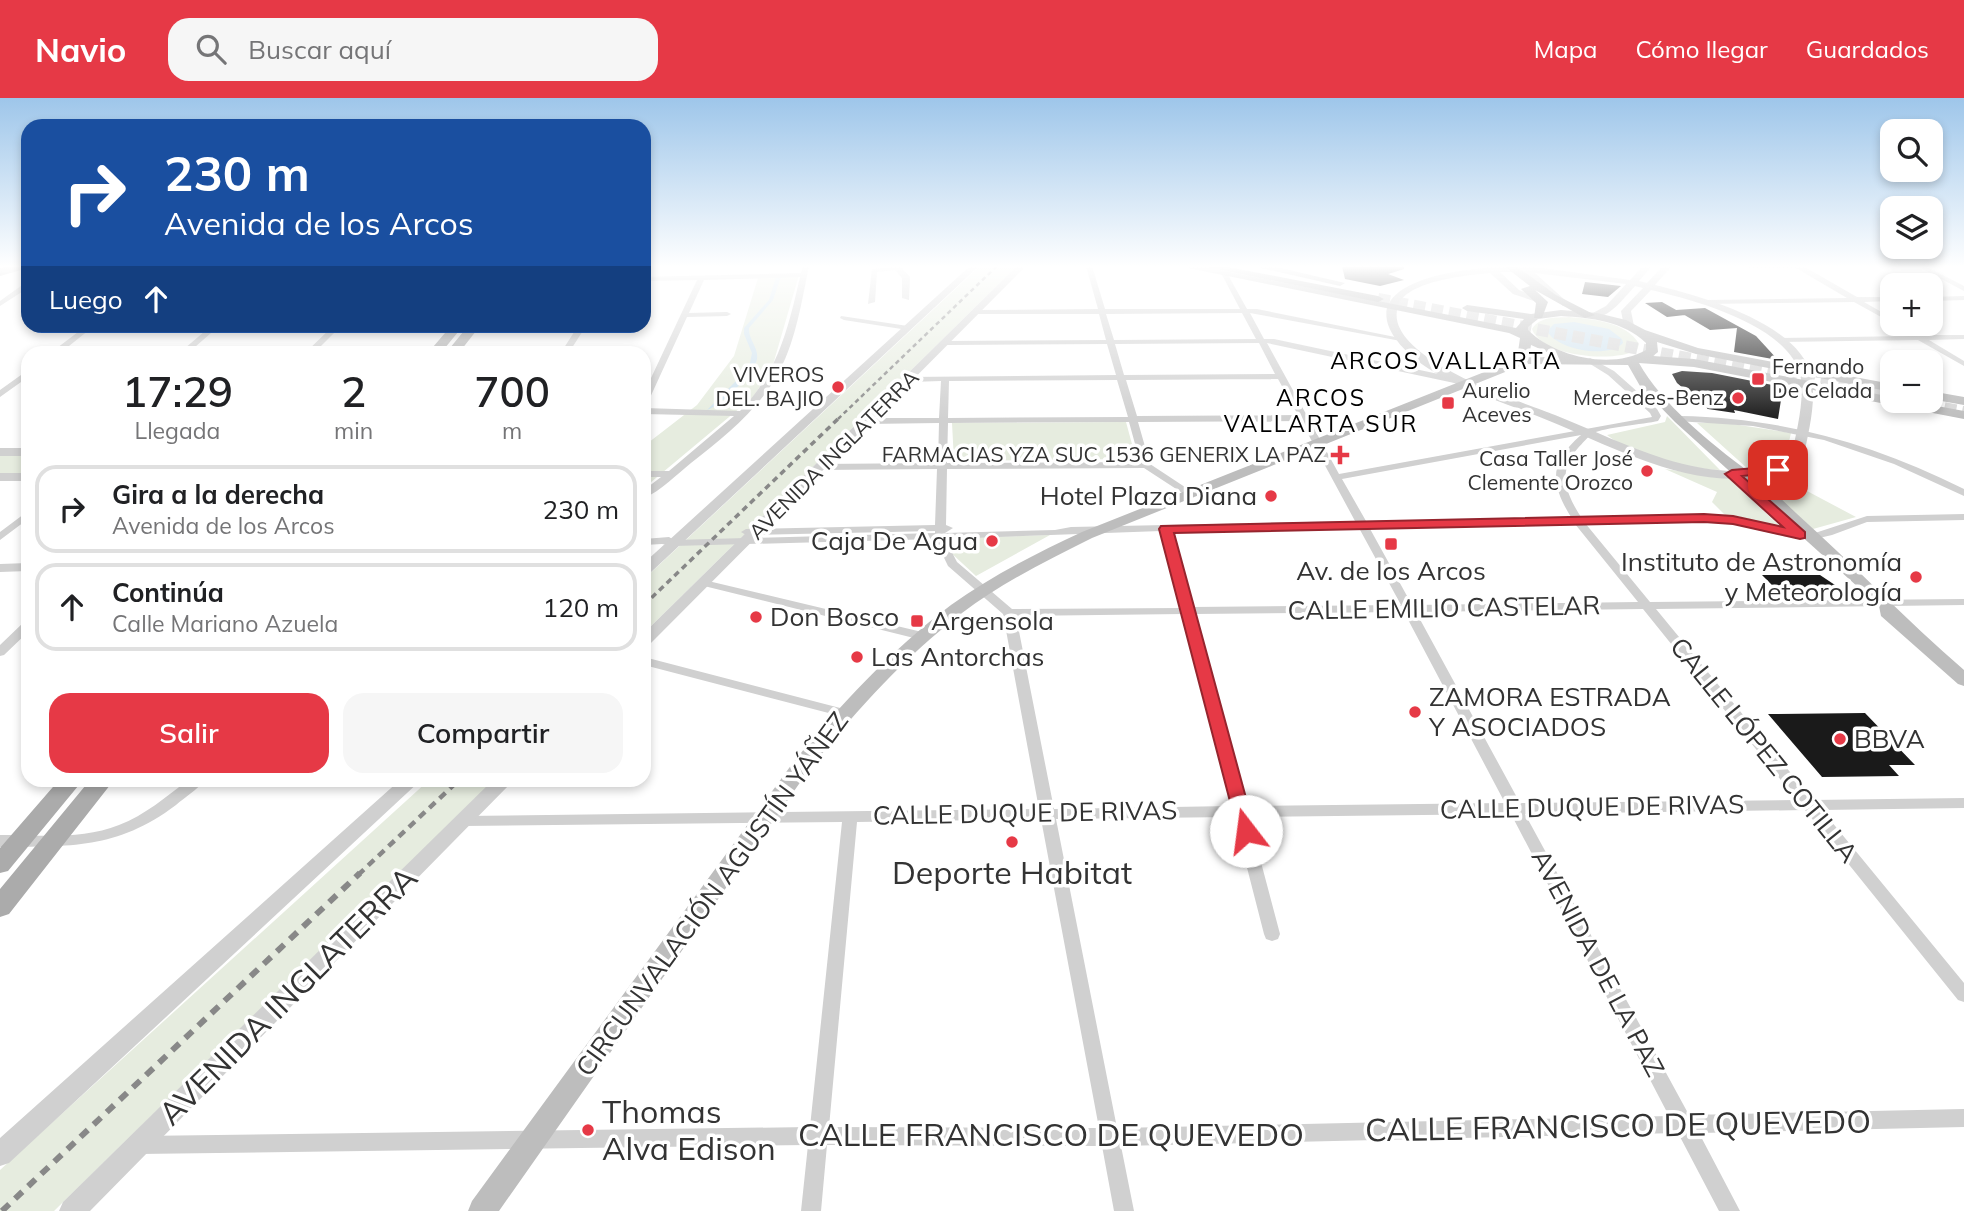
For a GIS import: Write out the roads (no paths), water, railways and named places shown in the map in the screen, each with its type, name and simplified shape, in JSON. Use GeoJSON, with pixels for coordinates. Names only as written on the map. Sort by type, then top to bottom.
{"type":"FeatureCollection","features":[{"type":"Feature","properties":{"kind":"main road"},"geometry":{"type":"LineString","coordinates":[[1456,318],[1493,325],[1526,337],[1551,351],[1590,360]]}},
{"type":"Feature","properties":{"kind":"main road"},"geometry":{"type":"LineString","coordinates":[[1532,318],[1522,326],[1526,337],[1522,361],[1636,360],[1694,363],[1880,387]]}},
{"type":"Feature","properties":{"kind":"main road"},"geometry":{"type":"LineString","coordinates":[[1598,318],[1696,351],[1964,415]]}},
{"type":"Feature","properties":{"kind":"main road"},"geometry":{"type":"LineString","coordinates":[[1635,329],[1652,342],[1653,347],[1647,356],[1636,360]]}},
{"type":"Feature","properties":{"kind":"main road"},"geometry":{"type":"LineString","coordinates":[[1636,360],[1644,383],[1680,419],[1964,680]]}},
{"type":"Feature","properties":{"kind":"main road","name":"CIRCUNVALACIÓN AGUSTÍN YÁÑEZ"},"geometry":{"type":"LineString","coordinates":[[481,1211],[765,816],[844,713],[922,636],[984,591],[1038,559],[1100,530],[1522,361]]}},
{"type":"Feature","properties":{"kind":"main road"},"geometry":{"type":"LineString","coordinates":[[1943,397],[1964,401]]}},
{"type":"Feature","properties":{"kind":"main road"},"geometry":{"type":"LineString","coordinates":[[0,864],[10,841],[65,787]]}},
{"type":"Feature","properties":{"kind":"main road"},"geometry":{"type":"LineString","coordinates":[[0,907],[97,787]]}},
{"type":"Feature","properties":{"kind":"street"},"geometry":{"type":"LineString","coordinates":[[651,387],[683,318]]}},
{"type":"Feature","properties":{"kind":"street"},"geometry":{"type":"LineString","coordinates":[[651,489],[758,398],[779,364],[792,318]]}},
{"type":"Feature","properties":{"kind":"street"},"geometry":{"type":"LineString","coordinates":[[844,318],[908,328]]}},
{"type":"Feature","properties":{"kind":"street","name":"AVENIDA INGLATERRA"},"geometry":{"type":"LineString","coordinates":[[651,564],[673,540],[919,318]]}},
{"type":"Feature","properties":{"kind":"street","name":"AVENIDA INGLATERRA"},"geometry":{"type":"LineString","coordinates":[[651,635],[972,318]]}},
{"type":"Feature","properties":{"kind":"street"},"geometry":{"type":"LineString","coordinates":[[1103,318],[1146,465]]}},
{"type":"Feature","properties":{"kind":"street","name":"AVENIDA DE LA PAZ"},"geometry":{"type":"LineString","coordinates":[[1251,318],[1730,1211]]}},
{"type":"Feature","properties":{"kind":"street"},"geometry":{"type":"LineString","coordinates":[[1289,318],[1401,339]]}},
{"type":"Feature","properties":{"kind":"street"},"geometry":{"type":"LineString","coordinates":[[1391,318],[1401,339],[1427,361],[1469,383],[1589,433],[1674,465],[1735,471],[1778,470],[1797,460],[1806,378],[1791,350],[1758,325],[1742,318]]}},
{"type":"Feature","properties":{"kind":"street"},"geometry":{"type":"LineString","coordinates":[[1629,318],[1635,329]]}},
{"type":"Feature","properties":{"kind":"street"},"geometry":{"type":"LineString","coordinates":[[64,346],[81,333]]}},
{"type":"Feature","properties":{"kind":"street"},"geometry":{"type":"LineString","coordinates":[[191,346],[207,333]]}},
{"type":"Feature","properties":{"kind":"street"},"geometry":{"type":"LineString","coordinates":[[316,346],[330,333]]}},
{"type":"Feature","properties":{"kind":"street"},"geometry":{"type":"LineString","coordinates":[[1917,336],[1964,364]]}},
{"type":"Feature","properties":{"kind":"street"},"geometry":{"type":"LineString","coordinates":[[1780,340],[1964,337]]}},
{"type":"Feature","properties":{"kind":"street"},"geometry":{"type":"LineString","coordinates":[[947,343],[1286,343],[1469,383]]}},
{"type":"Feature","properties":{"kind":"street"},"geometry":{"type":"LineString","coordinates":[[1337,477],[1648,422],[1657,416],[1611,373],[1590,360]]}},
{"type":"Feature","properties":{"kind":"street"},"geometry":{"type":"LineString","coordinates":[[910,379],[1282,376]]}},
{"type":"Feature","properties":{"kind":"street"},"geometry":{"type":"LineString","coordinates":[[0,394],[21,378]]}},
{"type":"Feature","properties":{"kind":"street"},"geometry":{"type":"LineString","coordinates":[[945,379],[940,532],[951,564],[1009,612],[1124,1211]]}},
{"type":"Feature","properties":{"kind":"street"},"geometry":{"type":"LineString","coordinates":[[651,411],[741,414]]}},
{"type":"Feature","properties":{"kind":"street"},"geometry":{"type":"LineString","coordinates":[[867,421],[1304,418]]}},
{"type":"Feature","properties":{"kind":"street"},"geometry":{"type":"LineString","coordinates":[[1680,419],[1736,421],[1801,433],[1885,458],[1964,493]]}},
{"type":"Feature","properties":{"kind":"street","name":"CALLE LÓPEZ COTILLA"},"geometry":{"type":"LineString","coordinates":[[1589,433],[1570,449],[1558,476],[1562,493],[1578,521],[1964,995]]}},
{"type":"Feature","properties":{"kind":"street"},"geometry":{"type":"LineString","coordinates":[[0,452],[21,452]]}},
{"type":"Feature","properties":{"kind":"street"},"geometry":{"type":"LineString","coordinates":[[819,467],[1146,465],[1190,495]]}},
{"type":"Feature","properties":{"kind":"street"},"geometry":{"type":"LineString","coordinates":[[651,474],[669,474]]}},
{"type":"Feature","properties":{"kind":"street"},"geometry":{"type":"LineString","coordinates":[[0,477],[21,477]]}},
{"type":"Feature","properties":{"kind":"street"},"geometry":{"type":"LineString","coordinates":[[651,542],[751,536],[940,532],[1055,533],[1071,530],[1720,519],[1806,536],[1833,533],[1856,520],[1964,517]]}},
{"type":"Feature","properties":{"kind":"street"},"geometry":{"type":"LineString","coordinates":[[0,537],[21,520]]}},
{"type":"Feature","properties":{"kind":"street"},"geometry":{"type":"LineString","coordinates":[[1166,529],[1272,934]]}},
{"type":"Feature","properties":{"kind":"street"},"geometry":{"type":"LineString","coordinates":[[0,568],[21,567]]}},
{"type":"Feature","properties":{"kind":"street"},"geometry":{"type":"LineString","coordinates":[[0,577],[21,576]]}},
{"type":"Feature","properties":{"kind":"street"},"geometry":{"type":"LineString","coordinates":[[704,583],[922,636]]}},
{"type":"Feature","properties":{"kind":"street","name":"CALLE EMILIO CASTELAR"},"geometry":{"type":"LineString","coordinates":[[1009,612],[1964,602]]}},
{"type":"Feature","properties":{"kind":"street"},"geometry":{"type":"LineString","coordinates":[[0,652],[21,632]]}},
{"type":"Feature","properties":{"kind":"street"},"geometry":{"type":"LineString","coordinates":[[651,663],[844,713]]}},
{"type":"Feature","properties":{"kind":"street"},"geometry":{"type":"LineString","coordinates":[[10,841],[94,838],[127,828],[155,813],[189,787]]}},
{"type":"Feature","properties":{"kind":"street"},"geometry":{"type":"LineString","coordinates":[[0,1154],[404,787]]}},
{"type":"Feature","properties":{"kind":"street","name":"AVENIDA INGLATERRA"},"geometry":{"type":"LineString","coordinates":[[72,1211],[498,787]]}},
{"type":"Feature","properties":{"kind":"street","name":"CALLE DUQUE DE RIVAS"},"geometry":{"type":"LineString","coordinates":[[464,821],[1964,803]]}},
{"type":"Feature","properties":{"kind":"street"},"geometry":{"type":"LineString","coordinates":[[811,1211],[850,815]]}},
{"type":"Feature","properties":{"kind":"street","name":"CALLE FRANCISCO DE QUEVEDO"},"geometry":{"type":"LineString","coordinates":[[138,1145],[818,1136],[1110,1137],[1964,1118]]}},
{"type":"Feature","properties":{"kind":"water"},"geometry":{"type":"Polygon","coordinates":[[[753,318],[758,318],[749,328],[757,355],[755,365],[736,388],[707,410],[749,368],[752,353],[744,328],[753,318]]]}},
{"type":"Feature","properties":{"kind":"water"},"geometry":{"type":"Polygon","coordinates":[[[1574,322],[1609,329],[1622,339],[1623,343],[1606,351],[1583,350],[1561,343],[1547,331],[1554,324],[1574,322]]]}},
{"type":"Feature","properties":{"kind":"tunnel"},"geometry":{"type":"LineString","coordinates":[[1477,318],[1880,395]]}},
{"type":"Feature","properties":{"kind":"tunnel"},"geometry":{"type":"LineString","coordinates":[[1943,408],[1964,412]]}},
{"type":"Feature","properties":{"kind":"railway"},"geometry":{"type":"LineString","coordinates":[[838,419],[943,318]]}},
{"type":"Feature","properties":{"kind":"railway"},"geometry":{"type":"LineString","coordinates":[[651,598],[840,417]]}},
{"type":"Feature","properties":{"kind":"railway"},"geometry":{"type":"LineString","coordinates":[[358,875],[452,787]]}},
{"type":"Feature","properties":{"kind":"railway"},"geometry":{"type":"LineString","coordinates":[[2,1211],[360,873]]}},
{"type":"Feature","properties":{"kind":"place","name":"Fernando De Celada"},"geometry":{"type":"Point","coordinates":[1758,379]}},
{"type":"Feature","properties":{"kind":"place","name":"VIVEROS DEL. BAJIO"},"geometry":{"type":"Point","coordinates":[838,387]}},
{"type":"Feature","properties":{"kind":"place","name":"Mercedes-Benz"},"geometry":{"type":"Point","coordinates":[1738,398]}},
{"type":"Feature","properties":{"kind":"place","name":"Aurelio Aceves"},"geometry":{"type":"Point","coordinates":[1448,403]}},
{"type":"Feature","properties":{"kind":"place","name":"FARMACIAS YZA SUC 1536 GENERIX LA PAZ"},"geometry":{"type":"Point","coordinates":[1340,455]}},
{"type":"Feature","properties":{"kind":"place","name":"Casa Taller José Clemente Orozco"},"geometry":{"type":"Point","coordinates":[1647,471]}},
{"type":"Feature","properties":{"kind":"place","name":"Hotel Plaza Diana"},"geometry":{"type":"Point","coordinates":[1271,496]}},
{"type":"Feature","properties":{"kind":"place","name":"Caja De Agua"},"geometry":{"type":"Point","coordinates":[992,541]}},
{"type":"Feature","properties":{"kind":"place","name":"Av. de los Arcos"},"geometry":{"type":"Point","coordinates":[1391,544]}},
{"type":"Feature","properties":{"kind":"place","name":"Instituto de Astronomía y Meteorología"},"geometry":{"type":"Point","coordinates":[1916,577]}},
{"type":"Feature","properties":{"kind":"place","name":"Don Bosco"},"geometry":{"type":"Point","coordinates":[756,617]}},
{"type":"Feature","properties":{"kind":"place","name":"Argensola"},"geometry":{"type":"Point","coordinates":[917,621]}},
{"type":"Feature","properties":{"kind":"place","name":"Las Antorchas"},"geometry":{"type":"Point","coordinates":[857,657]}},
{"type":"Feature","properties":{"kind":"place","name":"ZAMORA ESTRADA Y ASOCIADOS"},"geometry":{"type":"Point","coordinates":[1415,712]}},
{"type":"Feature","properties":{"kind":"place","name":"BBVA"},"geometry":{"type":"Point","coordinates":[1840,739]}},
{"type":"Feature","properties":{"kind":"place","name":"Deporte Habitat"},"geometry":{"type":"Point","coordinates":[1012,842]}},
{"type":"Feature","properties":{"kind":"place","name":"Thomas Alva Edison"},"geometry":{"type":"Point","coordinates":[588,1130]}},
{"type":"Feature","properties":{"kind":"district","name":"ARCOS VALLARTA"},"geometry":{"type":"Point","coordinates":[1446,361]}},
{"type":"Feature","properties":{"kind":"district","name":"ARCOS VALLARTA SUR"},"geometry":{"type":"Point","coordinates":[1321,411]}}]}
